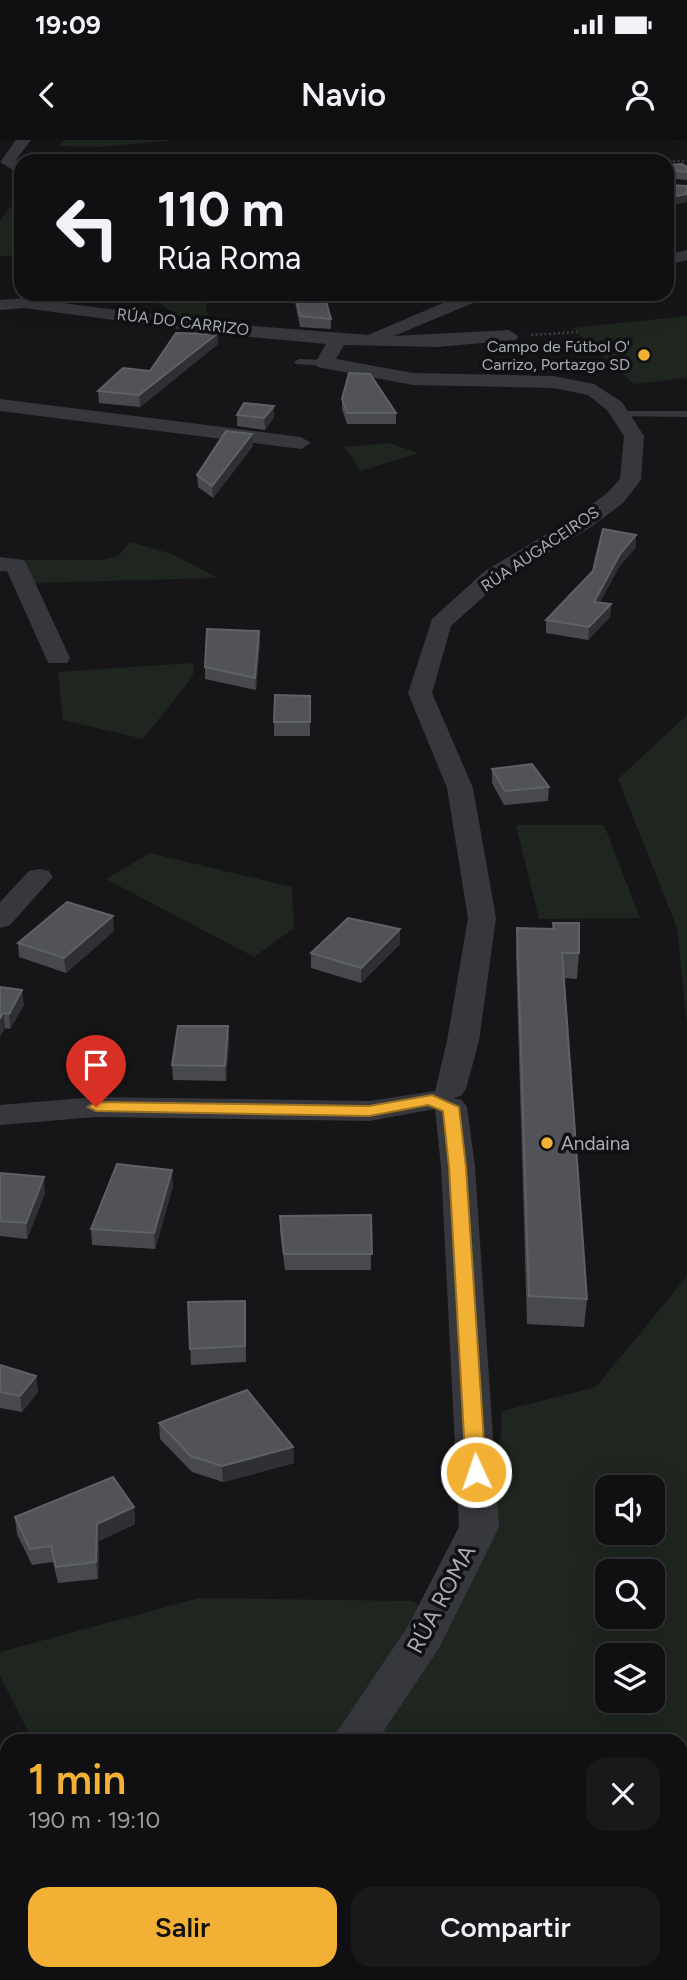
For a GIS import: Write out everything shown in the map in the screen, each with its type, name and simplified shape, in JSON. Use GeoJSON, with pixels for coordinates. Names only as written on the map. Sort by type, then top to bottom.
{"type":"FeatureCollection","features":[{"type":"Feature","properties":{"kind":"street"},"geometry":{"type":"LineString","coordinates":[[14,165],[7,160],[24,140]]}},
{"type":"Feature","properties":{"kind":"street","name":"RÚA DO CARRIZO"},"geometry":{"type":"LineString","coordinates":[[366,341],[463,301]]}},
{"type":"Feature","properties":{"kind":"street","name":"RÚA DO CARRIZO"},"geometry":{"type":"LineString","coordinates":[[0,305],[24,303],[188,325],[366,341],[416,342],[509,335]]}},
{"type":"Feature","properties":{"kind":"street"},"geometry":{"type":"LineString","coordinates":[[324,363],[339,338]]}},
{"type":"Feature","properties":{"kind":"street","name":"RÚA AUGACEIROS"},"geometry":{"type":"LineString","coordinates":[[324,363],[413,379],[553,382],[594,390],[619,414],[634,436],[630,480],[615,498],[583,522],[493,576],[440,624],[420,693],[460,788],[482,918],[463,1041],[444,1099]]}},
{"type":"Feature","properties":{"kind":"street"},"geometry":{"type":"LineString","coordinates":[[0,405],[301,443]]}},
{"type":"Feature","properties":{"kind":"street"},"geometry":{"type":"LineString","coordinates":[[0,564],[16,565],[58,658]]}},
{"type":"Feature","properties":{"kind":"street"},"geometry":{"type":"LineString","coordinates":[[0,919],[39,877]]}},
{"type":"Feature","properties":{"kind":"street"},"geometry":{"type":"LineString","coordinates":[[0,1115],[96,1107],[369,1111],[444,1099]]}},
{"type":"Feature","properties":{"kind":"street","name":"RÚA ROMA"},"geometry":{"type":"LineString","coordinates":[[358,1734],[424,1636],[479,1527],[458,1167],[444,1099]]}},
{"type":"Feature","properties":{"kind":"lane"},"geometry":{"type":"LineString","coordinates":[[299,362],[324,363]]}},
{"type":"Feature","properties":{"kind":"lane"},"geometry":{"type":"LineString","coordinates":[[619,414],[687,414]]}},
{"type":"Feature","properties":{"kind":"path"},"geometry":{"type":"LineString","coordinates":[[509,335],[576,332]]}},
{"type":"Feature","properties":{"kind":"shaded area"},"geometry":{"type":"Polygon","coordinates":[[[65,140],[174,140],[100,147],[59,146],[65,140]]]}},
{"type":"Feature","properties":{"kind":"shaded area"},"geometry":{"type":"Polygon","coordinates":[[[14,202],[14,255],[0,256],[0,220],[14,202]]]}},
{"type":"Feature","properties":{"kind":"shaded area"},"geometry":{"type":"Polygon","coordinates":[[[206,301],[209,321],[183,320],[159,303],[206,301]]]}},
{"type":"Feature","properties":{"kind":"shaded area","name":"Campo de Fútbol O' Carrizo, Portazgo SD"},"geometry":{"type":"Polygon","coordinates":[[[687,316],[687,378],[634,384],[572,328],[687,316]]]}},
{"type":"Feature","properties":{"kind":"shaded area"},"geometry":{"type":"Polygon","coordinates":[[[389,443],[418,453],[361,471],[344,447],[389,443]]]}},
{"type":"Feature","properties":{"kind":"shaded area"},"geometry":{"type":"Polygon","coordinates":[[[130,542],[172,554],[218,578],[34,583],[24,560],[102,560],[118,556],[130,542]]]}},
{"type":"Feature","properties":{"kind":"shaded area"},"geometry":{"type":"Polygon","coordinates":[[[193,663],[193,676],[143,739],[63,720],[58,672],[193,663]]]}},
{"type":"Feature","properties":{"kind":"shaded area"},"geometry":{"type":"Polygon","coordinates":[[[687,715],[687,1025],[677,928],[618,779],[687,715]]]}},
{"type":"Feature","properties":{"kind":"shaded area"},"geometry":{"type":"Polygon","coordinates":[[[516,825],[604,825],[640,918],[539,919],[516,825]]]}},
{"type":"Feature","properties":{"kind":"shaded area"},"geometry":{"type":"Polygon","coordinates":[[[150,853],[292,887],[294,928],[254,957],[106,879],[150,853]]]}},
{"type":"Feature","properties":{"kind":"shaded area"},"geometry":{"type":"Polygon","coordinates":[[[687,1276],[687,1734],[29,1734],[0,1676],[0,1652],[199,1598],[413,1601],[423,1608],[498,1491],[502,1411],[596,1387],[687,1276]]]}},
{"type":"Feature","properties":{"kind":"building"},"geometry":{"type":"Polygon","coordinates":[[[682,164],[687,167],[687,172],[674,171],[674,165],[682,164]]]}},
{"type":"Feature","properties":{"kind":"building"},"geometry":{"type":"Polygon","coordinates":[[[674,185],[687,186],[687,194],[676,196],[674,185]]]}},
{"type":"Feature","properties":{"kind":"building"},"geometry":{"type":"Polygon","coordinates":[[[297,301],[326,301],[331,319],[300,316],[297,301]]]}},
{"type":"Feature","properties":{"kind":"building"},"geometry":{"type":"Polygon","coordinates":[[[176,333],[217,334],[139,395],[98,391],[123,368],[150,371],[176,333]]]}},
{"type":"Feature","properties":{"kind":"building"},"geometry":{"type":"Polygon","coordinates":[[[349,373],[370,374],[396,413],[347,413],[342,399],[349,373]]]}},
{"type":"Feature","properties":{"kind":"building"},"geometry":{"type":"Polygon","coordinates":[[[244,403],[274,406],[264,418],[237,415],[244,403]]]}},
{"type":"Feature","properties":{"kind":"building"},"geometry":{"type":"Polygon","coordinates":[[[226,431],[252,434],[212,486],[197,475],[226,431]]]}},
{"type":"Feature","properties":{"kind":"building"},"geometry":{"type":"Polygon","coordinates":[[[603,529],[636,535],[620,554],[594,602],[611,604],[589,627],[546,620],[593,571],[603,529]]]}},
{"type":"Feature","properties":{"kind":"building"},"geometry":{"type":"Polygon","coordinates":[[[207,629],[259,631],[255,678],[205,667],[207,629]]]}},
{"type":"Feature","properties":{"kind":"building"},"geometry":{"type":"Polygon","coordinates":[[[275,695],[310,696],[310,722],[274,722],[275,695]]]}},
{"type":"Feature","properties":{"kind":"building"},"geometry":{"type":"Polygon","coordinates":[[[532,764],[549,787],[505,791],[492,769],[532,764]]]}},
{"type":"Feature","properties":{"kind":"building"},"geometry":{"type":"Polygon","coordinates":[[[67,902],[113,916],[64,958],[18,943],[67,902]]]}},
{"type":"Feature","properties":{"kind":"building"},"geometry":{"type":"Polygon","coordinates":[[[348,918],[400,929],[361,968],[311,953],[348,918]]]}},
{"type":"Feature","properties":{"kind":"building","name":"Andaina"},"geometry":{"type":"Polygon","coordinates":[[[553,923],[579,923],[579,953],[562,953],[587,1299],[529,1296],[517,928],[554,929],[553,923]]]}},
{"type":"Feature","properties":{"kind":"building"},"geometry":{"type":"Polygon","coordinates":[[[0,987],[22,990],[9,1014],[3,1013],[0,1019],[0,987]]]}},
{"type":"Feature","properties":{"kind":"building"},"geometry":{"type":"Polygon","coordinates":[[[178,1026],[228,1026],[225,1066],[172,1065],[178,1026]]]}},
{"type":"Feature","properties":{"kind":"building"},"geometry":{"type":"Polygon","coordinates":[[[117,1164],[172,1170],[154,1233],[91,1229],[117,1164]]]}},
{"type":"Feature","properties":{"kind":"building"},"geometry":{"type":"Polygon","coordinates":[[[0,1173],[44,1177],[26,1223],[0,1221],[0,1173]]]}},
{"type":"Feature","properties":{"kind":"building"},"geometry":{"type":"Polygon","coordinates":[[[371,1215],[372,1254],[284,1254],[280,1216],[371,1215]]]}},
{"type":"Feature","properties":{"kind":"building"},"geometry":{"type":"Polygon","coordinates":[[[245,1301],[245,1346],[190,1349],[188,1302],[245,1301]]]}},
{"type":"Feature","properties":{"kind":"building"},"geometry":{"type":"Polygon","coordinates":[[[0,1365],[36,1376],[20,1396],[0,1392],[0,1365]]]}},
{"type":"Feature","properties":{"kind":"building"},"geometry":{"type":"Polygon","coordinates":[[[247,1390],[293,1447],[222,1466],[191,1456],[159,1423],[247,1390]]]}},
{"type":"Feature","properties":{"kind":"building"},"geometry":{"type":"Polygon","coordinates":[[[113,1477],[134,1507],[97,1524],[96,1562],[56,1567],[51,1546],[30,1549],[15,1517],[113,1477]]]}},
{"type":"Feature","properties":{"kind":"place","name":"Campo de Fútbol O' Carrizo, Portazgo SD"},"geometry":{"type":"Point","coordinates":[644,355]}},
{"type":"Feature","properties":{"kind":"place","name":"Andaina"},"geometry":{"type":"Point","coordinates":[547,1143]}},
{"type":"Feature","properties":{"kind":"route"},"geometry":{"type":"LineString","coordinates":[[96,1107],[369,1111],[432,1100],[437,1105],[451,1107],[458,1167],[476,1472]]}}]}
